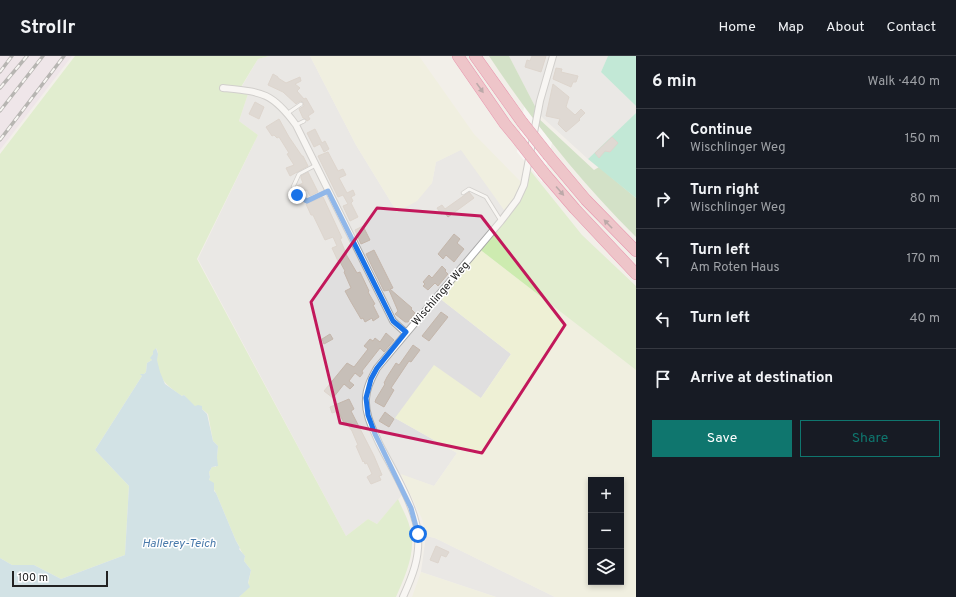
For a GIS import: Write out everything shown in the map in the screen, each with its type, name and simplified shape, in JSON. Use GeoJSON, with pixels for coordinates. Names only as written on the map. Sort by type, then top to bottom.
{"type":"FeatureCollection","features":[{"type":"Feature","properties":{"kind":"highway"},"geometry":{"type":"LineString","coordinates":[[458,56],[505,124],[544,173],[575,209],[636,274]]}},
{"type":"Feature","properties":{"kind":"highway"},"geometry":{"type":"LineString","coordinates":[[475,56],[548,156],[586,200],[636,251]]}},
{"type":"Feature","properties":{"kind":"street","name":"Wischlinger Weg"},"geometry":{"type":"LineString","coordinates":[[403,597],[415,570],[418,543],[417,528],[411,508],[372,428],[368,415],[366,398],[371,379],[377,368],[406,332],[438,297],[517,200],[524,184],[540,101],[553,56]]}},
{"type":"Feature","properties":{"kind":"street"},"geometry":{"type":"LineString","coordinates":[[223,88],[256,92],[266,95],[288,113],[296,125],[393,321],[406,332]]}},
{"type":"Feature","properties":{"kind":"lane"},"geometry":{"type":"LineString","coordinates":[[288,113],[301,104]]}},
{"type":"Feature","properties":{"kind":"lane"},"geometry":{"type":"LineString","coordinates":[[296,125],[304,121]]}},
{"type":"Feature","properties":{"kind":"lane"},"geometry":{"type":"LineString","coordinates":[[316,165],[299,174],[293,187],[297,195],[307,201],[328,191]]}},
{"type":"Feature","properties":{"kind":"lane"},"geometry":{"type":"LineString","coordinates":[[463,193],[469,189],[486,197],[500,221]]}},
{"type":"Feature","properties":{"kind":"highlighted area"},"geometry":{"type":"Polygon","coordinates":[[[377,208],[481,216],[565,325],[482,453],[340,423],[311,302],[377,208]]]}},
{"type":"Feature","properties":{"kind":"shaded area"},"geometry":{"type":"Polygon","coordinates":[[[0,56],[72,56],[0,150],[0,56]]]}},
{"type":"Feature","properties":{"kind":"shaded area"},"geometry":{"type":"Polygon","coordinates":[[[269,56],[310,56],[356,145],[397,212],[432,183],[436,162],[462,149],[507,214],[438,297],[511,354],[481,398],[395,418],[457,453],[434,486],[401,475],[407,489],[377,524],[368,519],[346,536],[198,259],[258,135],[239,121],[248,94],[238,93],[258,59],[269,56]]]}},
{"type":"Feature","properties":{"kind":"shaded area"},"geometry":{"type":"Polygon","coordinates":[[[509,56],[608,56],[601,72],[636,106],[636,113],[588,159],[538,112],[509,56]]]}},
{"type":"Feature","properties":{"kind":"shaded area"},"geometry":{"type":"Polygon","coordinates":[[[426,536],[435,538],[555,597],[496,597],[421,572],[426,536]]]}},
{"type":"Feature","properties":{"kind":"green space"},"geometry":{"type":"Polygon","coordinates":[[[75,56],[269,56],[258,59],[238,92],[248,94],[239,121],[258,135],[197,259],[346,536],[368,519],[377,524],[398,499],[409,524],[412,537],[412,546],[409,563],[396,597],[239,597],[247,589],[251,570],[244,561],[245,556],[236,541],[216,493],[209,481],[209,472],[212,467],[216,467],[218,446],[213,441],[208,414],[202,409],[192,405],[184,395],[182,396],[165,382],[159,373],[157,360],[158,353],[156,348],[151,358],[152,360],[147,363],[146,372],[141,374],[142,376],[95,450],[129,486],[125,555],[61,579],[34,565],[12,565],[0,558],[0,154],[75,56]]]}},
{"type":"Feature","properties":{"kind":"green space"},"geometry":{"type":"Polygon","coordinates":[[[310,56],[419,56],[474,134],[524,185],[507,214],[461,150],[436,162],[432,183],[417,201],[397,212],[356,145],[310,56]]]}},
{"type":"Feature","properties":{"kind":"green space"},"geometry":{"type":"Polygon","coordinates":[[[489,56],[509,56],[538,112],[537,117],[594,170],[599,167],[636,198],[636,237],[596,195],[558,150],[522,104],[489,56]]]}},
{"type":"Feature","properties":{"kind":"green space"},"geometry":{"type":"Polygon","coordinates":[[[608,56],[636,56],[636,106],[601,72],[608,56]]]}},
{"type":"Feature","properties":{"kind":"green space"},"geometry":{"type":"Polygon","coordinates":[[[636,113],[636,198],[588,159],[636,113]]]}},
{"type":"Feature","properties":{"kind":"green space"},"geometry":{"type":"Polygon","coordinates":[[[529,169],[582,235],[636,286],[636,370],[478,248],[517,200],[529,169]]]}},
{"type":"Feature","properties":{"kind":"green space"},"geometry":{"type":"Polygon","coordinates":[[[478,248],[636,370],[636,597],[555,597],[435,538],[426,536],[422,519],[401,474],[434,486],[457,453],[395,418],[434,365],[481,398],[511,354],[438,297],[478,248]]]}},
{"type":"Feature","properties":{"kind":"green space"},"geometry":{"type":"Polygon","coordinates":[[[421,572],[496,597],[412,597],[421,572]]]}},
{"type":"Feature","properties":{"kind":"water","name":"Hallerey-Teich"},"geometry":{"type":"Polygon","coordinates":[[[156,348],[160,372],[165,384],[182,396],[184,395],[195,406],[202,406],[202,409],[207,414],[213,441],[218,446],[218,466],[212,467],[209,472],[209,480],[214,483],[214,491],[240,548],[239,549],[245,556],[244,561],[251,570],[248,583],[250,587],[239,597],[0,597],[0,558],[12,565],[34,565],[61,579],[125,555],[129,486],[95,450],[142,376],[140,374],[144,374],[146,372],[147,363],[152,360],[150,358],[156,348]]]}},
{"type":"Feature","properties":{"kind":"pier"},"geometry":{"type":"Polygon","coordinates":[[[524,107],[552,143],[542,182],[517,152],[524,107]]]}},
{"type":"Feature","properties":{"kind":"building"},"geometry":{"type":"Polygon","coordinates":[[[532,56],[546,56],[541,72],[525,67],[527,60],[530,61],[532,56]]]}},
{"type":"Feature","properties":{"kind":"building"},"geometry":{"type":"Polygon","coordinates":[[[556,68],[562,69],[561,72],[578,76],[576,82],[573,82],[571,87],[553,79],[556,68]]]}},
{"type":"Feature","properties":{"kind":"building"},"geometry":{"type":"Polygon","coordinates":[[[273,74],[286,83],[300,77],[301,81],[295,84],[300,88],[297,91],[304,99],[306,98],[314,112],[308,116],[310,119],[307,121],[303,118],[299,109],[304,106],[303,102],[300,101],[296,104],[283,92],[268,85],[273,74]]]}},
{"type":"Feature","properties":{"kind":"building"},"geometry":{"type":"Polygon","coordinates":[[[553,84],[569,97],[566,107],[575,115],[581,109],[585,113],[579,119],[580,120],[566,132],[558,124],[560,119],[546,116],[553,84]]]}},
{"type":"Feature","properties":{"kind":"building"},"geometry":{"type":"Polygon","coordinates":[[[255,102],[264,107],[259,119],[249,114],[255,102]]]}},
{"type":"Feature","properties":{"kind":"building"},"geometry":{"type":"Polygon","coordinates":[[[279,119],[308,166],[290,176],[286,168],[294,165],[287,154],[289,153],[279,137],[277,138],[274,135],[272,136],[266,127],[279,119]]]}},
{"type":"Feature","properties":{"kind":"building"},"geometry":{"type":"Polygon","coordinates":[[[315,129],[322,143],[325,141],[329,149],[324,152],[320,144],[314,147],[307,133],[315,129]]]}},
{"type":"Feature","properties":{"kind":"building"},"geometry":{"type":"Polygon","coordinates":[[[612,137],[618,143],[610,152],[605,151],[599,158],[595,153],[612,137]]]}},
{"type":"Feature","properties":{"kind":"building"},"geometry":{"type":"Polygon","coordinates":[[[328,152],[338,171],[343,169],[346,175],[339,178],[347,193],[353,190],[355,195],[351,197],[353,201],[351,203],[358,217],[350,221],[343,206],[348,204],[343,195],[338,197],[318,156],[328,152]]]}},
{"type":"Feature","properties":{"kind":"building"},"geometry":{"type":"Polygon","coordinates":[[[308,172],[318,192],[310,196],[307,190],[301,193],[297,186],[303,183],[301,176],[308,172]]]}},
{"type":"Feature","properties":{"kind":"building"},"geometry":{"type":"Polygon","coordinates":[[[469,192],[474,198],[448,217],[444,212],[441,214],[437,208],[442,205],[445,209],[469,192]]]}},
{"type":"Feature","properties":{"kind":"building"},"geometry":{"type":"Polygon","coordinates":[[[323,197],[342,238],[340,239],[347,256],[357,273],[360,272],[369,291],[368,292],[375,304],[373,305],[379,317],[373,321],[372,318],[365,322],[363,318],[361,319],[351,302],[345,291],[351,288],[344,272],[345,271],[332,248],[337,246],[333,237],[325,240],[306,204],[323,197]]]}},
{"type":"Feature","properties":{"kind":"building"},"geometry":{"type":"Polygon","coordinates":[[[363,226],[370,240],[361,244],[355,230],[363,226]]]}},
{"type":"Feature","properties":{"kind":"building"},"geometry":{"type":"Polygon","coordinates":[[[454,234],[460,239],[457,243],[464,249],[454,262],[446,255],[443,259],[438,254],[454,234]]]}},
{"type":"Feature","properties":{"kind":"building"},"geometry":{"type":"Polygon","coordinates":[[[374,250],[393,288],[390,289],[412,308],[411,309],[415,313],[408,322],[405,322],[395,314],[398,311],[389,290],[384,291],[366,254],[374,250]]]}},
{"type":"Feature","properties":{"kind":"building"},"geometry":{"type":"Polygon","coordinates":[[[442,266],[448,274],[438,286],[435,283],[428,290],[423,286],[425,284],[423,282],[429,275],[432,278],[442,266]]]}},
{"type":"Feature","properties":{"kind":"building"},"geometry":{"type":"Polygon","coordinates":[[[441,312],[448,317],[429,341],[422,336],[441,312]]]}},
{"type":"Feature","properties":{"kind":"building"},"geometry":{"type":"Polygon","coordinates":[[[386,333],[394,340],[384,352],[380,348],[362,371],[363,373],[360,377],[355,373],[349,381],[354,385],[350,389],[344,384],[333,398],[324,391],[347,363],[354,367],[368,349],[364,346],[370,339],[373,341],[375,338],[380,342],[386,333]]]}},
{"type":"Feature","properties":{"kind":"building"},"geometry":{"type":"Polygon","coordinates":[[[330,334],[333,339],[324,344],[322,339],[330,334]]]}},
{"type":"Feature","properties":{"kind":"building"},"geometry":{"type":"Polygon","coordinates":[[[413,345],[420,350],[411,362],[409,361],[391,388],[394,390],[384,407],[375,402],[385,384],[384,383],[387,377],[396,363],[399,365],[413,345]]]}},
{"type":"Feature","properties":{"kind":"building"},"geometry":{"type":"Polygon","coordinates":[[[349,399],[354,409],[351,411],[382,475],[379,476],[381,480],[371,484],[367,477],[372,474],[367,463],[365,464],[364,461],[363,462],[356,446],[358,445],[352,431],[346,422],[344,423],[338,411],[332,413],[330,407],[349,399]]]}},
{"type":"Feature","properties":{"kind":"building"},"geometry":{"type":"Polygon","coordinates":[[[385,412],[394,419],[389,427],[379,421],[385,412]]]}},
{"type":"Feature","properties":{"kind":"building"},"geometry":{"type":"Polygon","coordinates":[[[436,546],[449,552],[446,557],[441,555],[438,563],[430,560],[436,546]]]}},
{"type":"Feature","properties":{"kind":"railway"},"geometry":{"type":"LineString","coordinates":[[0,72],[12,56]]}},
{"type":"Feature","properties":{"kind":"railway"},"geometry":{"type":"LineString","coordinates":[[0,88],[27,56]]}},
{"type":"Feature","properties":{"kind":"railway"},"geometry":{"type":"LineString","coordinates":[[0,111],[43,56]]}},
{"type":"Feature","properties":{"kind":"railway"},"geometry":{"type":"LineString","coordinates":[[0,140],[64,56]]}},
{"type":"Feature","properties":{"kind":"route"},"geometry":{"type":"LineString","coordinates":[[297,195],[307,201],[328,191],[393,321],[406,332],[377,368],[371,379],[366,398],[368,415],[375,434],[411,508],[418,534]]}}]}
